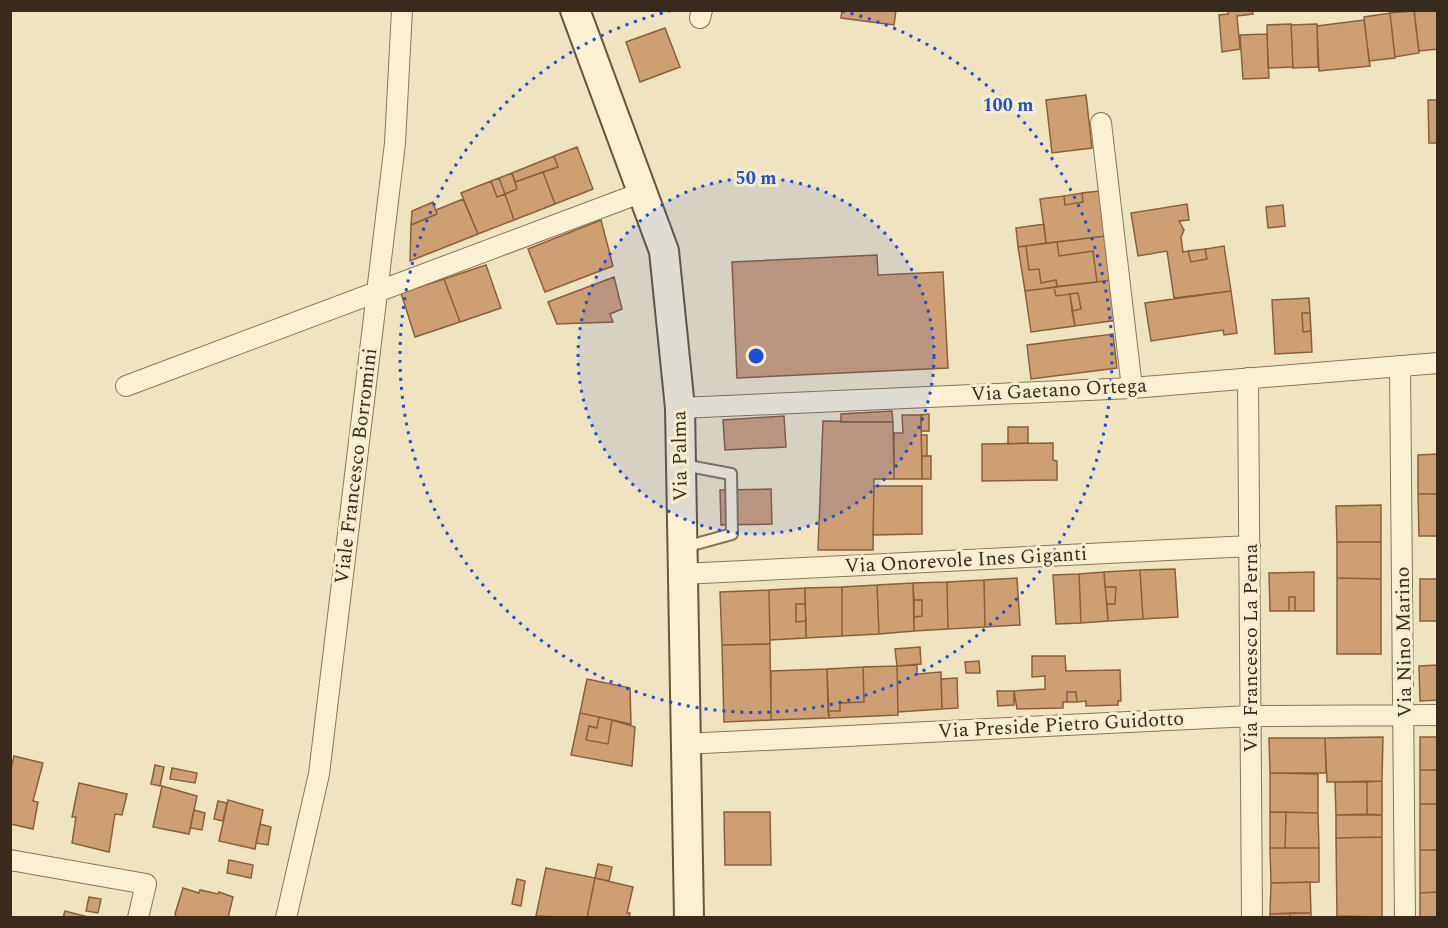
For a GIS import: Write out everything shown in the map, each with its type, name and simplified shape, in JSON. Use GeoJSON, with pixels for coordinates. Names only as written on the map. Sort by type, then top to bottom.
{"type":"FeatureCollection","features":[{"type":"Feature","properties":{"kind":"main road","name":"Via Palma"},"geometry":{"type":"LineString","coordinates":[[574,10],[664,251],[680,408],[684,744],[689,918]]}},
{"type":"Feature","properties":{"kind":"street","name":"Viale Francesco Borromini"},"geometry":{"type":"LineString","coordinates":[[286,918],[319,774],[396,143],[402,10]]}},
{"type":"Feature","properties":{"kind":"street"},"geometry":{"type":"LineString","coordinates":[[1101,123],[1132,388]]}},
{"type":"Feature","properties":{"kind":"street"},"geometry":{"type":"LineString","coordinates":[[126,386],[643,192]]}},
{"type":"Feature","properties":{"kind":"street","name":"Via Gaetano Ortega"},"geometry":{"type":"LineString","coordinates":[[680,408],[1132,388],[1437,363]]}},
{"type":"Feature","properties":{"kind":"street","name":"Via Nino Marino"},"geometry":{"type":"LineString","coordinates":[[1400,366],[1405,715],[1405,918]]}},
{"type":"Feature","properties":{"kind":"street","name":"Via Francesco La Perna"},"geometry":{"type":"LineString","coordinates":[[1248,378],[1252,918]]}},
{"type":"Feature","properties":{"kind":"street","name":"Via Onorevole Ines Giganti"},"geometry":{"type":"LineString","coordinates":[[682,561],[1250,546]]}},
{"type":"Feature","properties":{"kind":"street","name":"Via Preside Pietro Guidotto"},"geometry":{"type":"LineString","coordinates":[[684,744],[1251,716],[1437,715]]}},
{"type":"Feature","properties":{"kind":"street"},"geometry":{"type":"LineString","coordinates":[[10,860],[146,885],[138,918]]}},
{"type":"Feature","properties":{"kind":"lane"},"geometry":{"type":"LineString","coordinates":[[680,464],[731,474],[732,486],[732,534],[682,561]]}},
{"type":"Feature","properties":{"kind":"building"},"geometry":{"type":"Polygon","coordinates":[[[842,10],[896,10],[894,25],[841,18],[842,10]]]}},
{"type":"Feature","properties":{"kind":"building"},"geometry":{"type":"Polygon","coordinates":[[[1228,10],[1252,10],[1253,14],[1237,16],[1240,49],[1222,52],[1219,15],[1228,14],[1228,10]]]}},
{"type":"Feature","properties":{"kind":"building"},"geometry":{"type":"Polygon","coordinates":[[[1414,10],[1438,10],[1438,49],[1419,51],[1414,10]]]}},
{"type":"Feature","properties":{"kind":"building"},"geometry":{"type":"Polygon","coordinates":[[[1414,11],[1419,53],[1395,57],[1390,13],[1414,11]]]}},
{"type":"Feature","properties":{"kind":"building"},"geometry":{"type":"Polygon","coordinates":[[[1390,13],[1395,58],[1369,61],[1364,17],[1390,13]]]}},
{"type":"Feature","properties":{"kind":"building"},"geometry":{"type":"Polygon","coordinates":[[[1364,20],[1370,66],[1319,71],[1317,26],[1364,20]]]}},
{"type":"Feature","properties":{"kind":"building"},"geometry":{"type":"Polygon","coordinates":[[[1291,24],[1293,67],[1268,68],[1267,25],[1291,24]]]}},
{"type":"Feature","properties":{"kind":"building"},"geometry":{"type":"Polygon","coordinates":[[[1317,24],[1318,67],[1293,68],[1291,25],[1317,24]]]}},
{"type":"Feature","properties":{"kind":"building"},"geometry":{"type":"Polygon","coordinates":[[[665,28],[680,67],[640,82],[626,42],[665,28]]]}},
{"type":"Feature","properties":{"kind":"building"},"geometry":{"type":"Polygon","coordinates":[[[1267,34],[1269,78],[1243,79],[1240,35],[1267,34]]]}},
{"type":"Feature","properties":{"kind":"building"},"geometry":{"type":"Polygon","coordinates":[[[1086,95],[1092,148],[1052,153],[1046,100],[1086,95]]]}},
{"type":"Feature","properties":{"kind":"building"},"geometry":{"type":"Polygon","coordinates":[[[1428,100],[1438,100],[1438,143],[1429,143],[1428,100]]]}},
{"type":"Feature","properties":{"kind":"building"},"geometry":{"type":"Polygon","coordinates":[[[577,147],[593,189],[555,204],[543,172],[558,167],[554,156],[577,147]]]}},
{"type":"Feature","properties":{"kind":"building"},"geometry":{"type":"Polygon","coordinates":[[[554,156],[558,167],[515,182],[512,173],[554,156]]]}},
{"type":"Feature","properties":{"kind":"building"},"geometry":{"type":"Polygon","coordinates":[[[543,172],[555,204],[514,220],[505,194],[517,189],[515,182],[543,172]]]}},
{"type":"Feature","properties":{"kind":"building"},"geometry":{"type":"Polygon","coordinates":[[[512,173],[517,189],[505,194],[499,178],[512,173]]]}},
{"type":"Feature","properties":{"kind":"building"},"geometry":{"type":"Polygon","coordinates":[[[499,178],[505,194],[497,197],[491,181],[499,178]]]}},
{"type":"Feature","properties":{"kind":"building"},"geometry":{"type":"Polygon","coordinates":[[[491,181],[497,197],[505,194],[514,220],[478,234],[461,193],[491,181]]]}},
{"type":"Feature","properties":{"kind":"building"},"geometry":{"type":"Polygon","coordinates":[[[1099,191],[1106,236],[1046,243],[1040,199],[1064,196],[1065,205],[1083,202],[1082,193],[1099,191]]]}},
{"type":"Feature","properties":{"kind":"building"},"geometry":{"type":"Polygon","coordinates":[[[1082,193],[1083,202],[1065,205],[1064,196],[1082,193]]]}},
{"type":"Feature","properties":{"kind":"building"},"geometry":{"type":"Polygon","coordinates":[[[463,199],[478,234],[410,261],[411,225],[437,214],[436,210],[463,199]]]}},
{"type":"Feature","properties":{"kind":"building"},"geometry":{"type":"Polygon","coordinates":[[[433,202],[437,214],[411,225],[412,211],[433,202]]]}},
{"type":"Feature","properties":{"kind":"building"},"geometry":{"type":"Polygon","coordinates":[[[1187,204],[1189,220],[1179,221],[1184,230],[1181,237],[1183,252],[1188,251],[1191,262],[1207,259],[1205,249],[1224,246],[1231,291],[1174,298],[1167,251],[1138,256],[1131,213],[1187,204]]]}},
{"type":"Feature","properties":{"kind":"building"},"geometry":{"type":"Polygon","coordinates":[[[1283,205],[1285,226],[1268,228],[1266,207],[1283,205]]]}},
{"type":"Feature","properties":{"kind":"building"},"geometry":{"type":"Polygon","coordinates":[[[601,220],[613,266],[545,292],[528,249],[601,220]]]}},
{"type":"Feature","properties":{"kind":"building"},"geometry":{"type":"Polygon","coordinates":[[[1044,224],[1046,243],[1018,247],[1016,228],[1044,224]]]}},
{"type":"Feature","properties":{"kind":"building"},"geometry":{"type":"Polygon","coordinates":[[[1106,236],[1112,280],[1097,282],[1093,251],[1059,256],[1057,242],[1106,236]]]}},
{"type":"Feature","properties":{"kind":"building"},"geometry":{"type":"Polygon","coordinates":[[[1057,242],[1059,256],[1093,251],[1097,282],[1057,287],[1056,280],[1041,283],[1039,269],[1029,270],[1026,246],[1057,242]]]}},
{"type":"Feature","properties":{"kind":"building"},"geometry":{"type":"Polygon","coordinates":[[[1026,246],[1029,270],[1039,269],[1041,283],[1056,280],[1057,287],[1025,291],[1018,247],[1026,246]]]}},
{"type":"Feature","properties":{"kind":"building"},"geometry":{"type":"Polygon","coordinates":[[[1205,249],[1207,259],[1191,262],[1188,251],[1205,249]]]}},
{"type":"Feature","properties":{"kind":"building"},"geometry":{"type":"Polygon","coordinates":[[[877,255],[878,275],[943,272],[948,368],[737,378],[732,262],[877,255]]]}},
{"type":"Feature","properties":{"kind":"building"},"geometry":{"type":"Polygon","coordinates":[[[486,265],[501,308],[460,322],[444,279],[486,265]]]}},
{"type":"Feature","properties":{"kind":"building"},"geometry":{"type":"Polygon","coordinates":[[[614,277],[622,309],[610,314],[613,322],[557,324],[548,302],[614,277]]]}},
{"type":"Feature","properties":{"kind":"building"},"geometry":{"type":"Polygon","coordinates":[[[444,279],[460,322],[415,337],[401,293],[444,279]]]}},
{"type":"Feature","properties":{"kind":"building"},"geometry":{"type":"Polygon","coordinates":[[[1112,280],[1118,320],[1075,326],[1072,311],[1081,309],[1078,293],[1056,296],[1054,287],[1112,280]]]}},
{"type":"Feature","properties":{"kind":"building"},"geometry":{"type":"Polygon","coordinates":[[[1054,287],[1056,296],[1070,294],[1075,326],[1031,332],[1025,291],[1054,287]]]}},
{"type":"Feature","properties":{"kind":"building"},"geometry":{"type":"Polygon","coordinates":[[[1231,291],[1237,333],[1224,335],[1223,330],[1151,341],[1145,303],[1231,291]]]}},
{"type":"Feature","properties":{"kind":"building"},"geometry":{"type":"Polygon","coordinates":[[[1078,293],[1081,309],[1072,311],[1070,294],[1078,293]]]}},
{"type":"Feature","properties":{"kind":"building"},"geometry":{"type":"Polygon","coordinates":[[[1309,298],[1310,313],[1302,313],[1303,332],[1311,331],[1312,352],[1275,354],[1272,300],[1309,298]]]}},
{"type":"Feature","properties":{"kind":"building"},"geometry":{"type":"Polygon","coordinates":[[[1302,313],[1310,313],[1311,331],[1303,332],[1302,313]]]}},
{"type":"Feature","properties":{"kind":"building"},"geometry":{"type":"Polygon","coordinates":[[[1113,334],[1117,368],[1031,379],[1027,345],[1113,334]]]}},
{"type":"Feature","properties":{"kind":"building"},"geometry":{"type":"Polygon","coordinates":[[[892,411],[893,422],[841,422],[841,414],[892,411]]]}},
{"type":"Feature","properties":{"kind":"building"},"geometry":{"type":"Polygon","coordinates":[[[929,414],[929,431],[921,431],[921,415],[929,414]]]}},
{"type":"Feature","properties":{"kind":"building"},"geometry":{"type":"Polygon","coordinates":[[[902,415],[921,415],[922,479],[894,479],[894,433],[903,433],[902,415]]]}},
{"type":"Feature","properties":{"kind":"building"},"geometry":{"type":"Polygon","coordinates":[[[784,416],[786,447],[725,450],[723,420],[784,416]]]}},
{"type":"Feature","properties":{"kind":"building"},"geometry":{"type":"Polygon","coordinates":[[[823,421],[893,422],[894,479],[874,479],[873,550],[818,550],[823,421]]]}},
{"type":"Feature","properties":{"kind":"building"},"geometry":{"type":"Polygon","coordinates":[[[1008,427],[1028,427],[1028,443],[1008,444],[1008,427]]]}},
{"type":"Feature","properties":{"kind":"building"},"geometry":{"type":"Polygon","coordinates":[[[921,435],[927,435],[927,456],[922,456],[921,435]]]}},
{"type":"Feature","properties":{"kind":"building"},"geometry":{"type":"Polygon","coordinates":[[[1053,443],[1053,460],[1057,461],[1057,480],[982,481],[982,444],[1053,443]]]}},
{"type":"Feature","properties":{"kind":"building"},"geometry":{"type":"Polygon","coordinates":[[[1438,454],[1438,494],[1418,494],[1418,455],[1438,454]]]}},
{"type":"Feature","properties":{"kind":"building"},"geometry":{"type":"Polygon","coordinates":[[[922,456],[931,456],[931,479],[922,479],[922,456]]]}},
{"type":"Feature","properties":{"kind":"building"},"geometry":{"type":"Polygon","coordinates":[[[874,486],[922,486],[922,534],[873,535],[874,486]]]}},
{"type":"Feature","properties":{"kind":"building"},"geometry":{"type":"Polygon","coordinates":[[[771,489],[772,524],[721,525],[720,490],[771,489]]]}},
{"type":"Feature","properties":{"kind":"building"},"geometry":{"type":"Polygon","coordinates":[[[1418,494],[1438,494],[1438,536],[1419,536],[1418,494]]]}},
{"type":"Feature","properties":{"kind":"building"},"geometry":{"type":"Polygon","coordinates":[[[1381,505],[1381,542],[1337,542],[1336,506],[1381,505]]]}},
{"type":"Feature","properties":{"kind":"building"},"geometry":{"type":"Polygon","coordinates":[[[1337,542],[1381,542],[1381,579],[1337,578],[1337,542]]]}},
{"type":"Feature","properties":{"kind":"building"},"geometry":{"type":"Polygon","coordinates":[[[1175,569],[1178,617],[1143,619],[1140,570],[1175,569]]]}},
{"type":"Feature","properties":{"kind":"building"},"geometry":{"type":"Polygon","coordinates":[[[1140,570],[1143,619],[1108,621],[1107,604],[1115,604],[1116,587],[1105,587],[1104,572],[1140,570]]]}},
{"type":"Feature","properties":{"kind":"building"},"geometry":{"type":"Polygon","coordinates":[[[1104,572],[1108,621],[1081,623],[1079,574],[1104,572]]]}},
{"type":"Feature","properties":{"kind":"building"},"geometry":{"type":"Polygon","coordinates":[[[1314,572],[1314,611],[1295,611],[1295,597],[1289,597],[1289,611],[1270,611],[1269,573],[1314,572]]]}},
{"type":"Feature","properties":{"kind":"building"},"geometry":{"type":"Polygon","coordinates":[[[1079,574],[1081,623],[1056,624],[1053,575],[1079,574]]]}},
{"type":"Feature","properties":{"kind":"building"},"geometry":{"type":"Polygon","coordinates":[[[1017,578],[1020,625],[985,627],[984,580],[1017,578]]]}},
{"type":"Feature","properties":{"kind":"building"},"geometry":{"type":"Polygon","coordinates":[[[1337,578],[1381,579],[1381,654],[1337,654],[1337,578]]]}},
{"type":"Feature","properties":{"kind":"building"},"geometry":{"type":"Polygon","coordinates":[[[1420,579],[1438,579],[1438,621],[1420,621],[1420,579]]]}},
{"type":"Feature","properties":{"kind":"building"},"geometry":{"type":"Polygon","coordinates":[[[984,580],[985,627],[948,629],[947,582],[984,580]]]}},
{"type":"Feature","properties":{"kind":"building"},"geometry":{"type":"Polygon","coordinates":[[[947,582],[948,629],[914,631],[914,617],[922,616],[922,600],[914,600],[913,583],[947,582]]]}},
{"type":"Feature","properties":{"kind":"building"},"geometry":{"type":"Polygon","coordinates":[[[913,583],[914,631],[879,634],[877,585],[913,583]]]}},
{"type":"Feature","properties":{"kind":"building"},"geometry":{"type":"Polygon","coordinates":[[[877,585],[879,634],[842,636],[842,587],[877,585]]]}},
{"type":"Feature","properties":{"kind":"building"},"geometry":{"type":"Polygon","coordinates":[[[842,587],[842,636],[806,638],[805,588],[842,587]]]}},
{"type":"Feature","properties":{"kind":"building"},"geometry":{"type":"Polygon","coordinates":[[[1105,587],[1116,587],[1115,604],[1107,604],[1105,587]]]}},
{"type":"Feature","properties":{"kind":"building"},"geometry":{"type":"Polygon","coordinates":[[[805,588],[805,604],[796,604],[796,622],[806,621],[806,638],[770,640],[769,590],[805,588]]]}},
{"type":"Feature","properties":{"kind":"building"},"geometry":{"type":"Polygon","coordinates":[[[769,590],[770,644],[722,645],[720,592],[769,590]]]}},
{"type":"Feature","properties":{"kind":"building"},"geometry":{"type":"Polygon","coordinates":[[[1289,597],[1295,597],[1295,611],[1289,611],[1289,597]]]}},
{"type":"Feature","properties":{"kind":"building"},"geometry":{"type":"Polygon","coordinates":[[[914,600],[922,600],[922,616],[914,617],[914,600]]]}},
{"type":"Feature","properties":{"kind":"building"},"geometry":{"type":"Polygon","coordinates":[[[796,604],[805,604],[806,621],[796,622],[796,604]]]}},
{"type":"Feature","properties":{"kind":"building"},"geometry":{"type":"Polygon","coordinates":[[[770,644],[771,720],[724,722],[722,645],[770,644]]]}},
{"type":"Feature","properties":{"kind":"building"},"geometry":{"type":"Polygon","coordinates":[[[920,647],[921,664],[897,666],[895,649],[920,647]]]}},
{"type":"Feature","properties":{"kind":"building"},"geometry":{"type":"Polygon","coordinates":[[[1032,656],[1065,656],[1066,671],[1120,670],[1121,701],[1118,701],[1118,705],[1086,706],[1086,701],[1077,702],[1076,692],[1067,692],[1067,702],[1063,702],[1063,708],[1017,709],[1014,691],[1045,689],[1045,676],[1032,677],[1032,656]]]}},
{"type":"Feature","properties":{"kind":"building"},"geometry":{"type":"Polygon","coordinates":[[[979,661],[980,673],[966,673],[965,662],[979,661]]]}},
{"type":"Feature","properties":{"kind":"building"},"geometry":{"type":"Polygon","coordinates":[[[917,665],[917,674],[941,672],[942,709],[898,712],[897,666],[917,665]]]}},
{"type":"Feature","properties":{"kind":"building"},"geometry":{"type":"Polygon","coordinates":[[[1438,665],[1438,700],[1420,701],[1419,666],[1438,665]]]}},
{"type":"Feature","properties":{"kind":"building"},"geometry":{"type":"Polygon","coordinates":[[[897,666],[898,715],[829,718],[828,711],[840,711],[840,703],[864,702],[863,667],[897,666]]]}},
{"type":"Feature","properties":{"kind":"building"},"geometry":{"type":"Polygon","coordinates":[[[863,667],[864,702],[840,703],[840,711],[828,711],[827,669],[863,667]]]}},
{"type":"Feature","properties":{"kind":"building"},"geometry":{"type":"Polygon","coordinates":[[[827,669],[829,718],[771,720],[771,671],[827,669]]]}},
{"type":"Feature","properties":{"kind":"building"},"geometry":{"type":"Polygon","coordinates":[[[957,678],[958,708],[942,709],[941,679],[957,678]]]}},
{"type":"Feature","properties":{"kind":"building"},"geometry":{"type":"Polygon","coordinates":[[[587,679],[630,688],[631,724],[580,713],[587,679]]]}},
{"type":"Feature","properties":{"kind":"building"},"geometry":{"type":"Polygon","coordinates":[[[997,691],[1014,691],[1014,705],[998,706],[997,691]]]}},
{"type":"Feature","properties":{"kind":"building"},"geometry":{"type":"Polygon","coordinates":[[[1067,692],[1076,692],[1077,702],[1067,702],[1067,692]]]}},
{"type":"Feature","properties":{"kind":"building"},"geometry":{"type":"Polygon","coordinates":[[[580,713],[599,717],[597,728],[589,726],[586,740],[608,744],[612,720],[635,727],[632,766],[571,755],[580,713]]]}},
{"type":"Feature","properties":{"kind":"building"},"geometry":{"type":"Polygon","coordinates":[[[599,717],[612,720],[608,744],[586,740],[589,726],[597,728],[599,717]]]}},
{"type":"Feature","properties":{"kind":"building"},"geometry":{"type":"Polygon","coordinates":[[[1383,737],[1382,781],[1327,782],[1325,738],[1383,737]]]}},
{"type":"Feature","properties":{"kind":"building"},"geometry":{"type":"Polygon","coordinates":[[[1420,737],[1438,737],[1438,770],[1420,770],[1420,737]]]}},
{"type":"Feature","properties":{"kind":"building"},"geometry":{"type":"Polygon","coordinates":[[[1269,738],[1325,738],[1326,773],[1270,773],[1269,738]]]}},
{"type":"Feature","properties":{"kind":"building"},"geometry":{"type":"Polygon","coordinates":[[[14,756],[43,763],[33,801],[38,802],[33,829],[10,824],[10,773],[14,756]]]}},
{"type":"Feature","properties":{"kind":"building"},"geometry":{"type":"Polygon","coordinates":[[[155,765],[164,767],[160,786],[151,784],[155,765]]]}},
{"type":"Feature","properties":{"kind":"building"},"geometry":{"type":"Polygon","coordinates":[[[172,768],[197,773],[195,783],[170,779],[172,768]]]}},
{"type":"Feature","properties":{"kind":"building"},"geometry":{"type":"Polygon","coordinates":[[[1420,770],[1438,770],[1438,804],[1420,804],[1420,770]]]}},
{"type":"Feature","properties":{"kind":"building"},"geometry":{"type":"Polygon","coordinates":[[[1270,773],[1318,774],[1318,813],[1270,812],[1270,773]]]}},
{"type":"Feature","properties":{"kind":"building"},"geometry":{"type":"Polygon","coordinates":[[[1382,781],[1382,815],[1367,814],[1367,782],[1382,781]]]}},
{"type":"Feature","properties":{"kind":"building"},"geometry":{"type":"Polygon","coordinates":[[[1335,782],[1367,782],[1367,814],[1336,815],[1335,782]]]}},
{"type":"Feature","properties":{"kind":"building"},"geometry":{"type":"Polygon","coordinates":[[[79,783],[127,794],[122,815],[115,814],[109,852],[72,843],[76,817],[72,817],[79,783]]]}},
{"type":"Feature","properties":{"kind":"building"},"geometry":{"type":"Polygon","coordinates":[[[162,786],[197,796],[189,834],[153,827],[162,786]]]}},
{"type":"Feature","properties":{"kind":"building"},"geometry":{"type":"Polygon","coordinates":[[[228,800],[263,810],[255,849],[219,841],[228,800]]]}},
{"type":"Feature","properties":{"kind":"building"},"geometry":{"type":"Polygon","coordinates":[[[218,801],[227,803],[223,821],[214,819],[218,801]]]}},
{"type":"Feature","properties":{"kind":"building"},"geometry":{"type":"Polygon","coordinates":[[[1420,804],[1438,804],[1438,850],[1420,850],[1420,804]]]}},
{"type":"Feature","properties":{"kind":"building"},"geometry":{"type":"Polygon","coordinates":[[[194,810],[205,813],[202,830],[190,828],[194,810]]]}},
{"type":"Feature","properties":{"kind":"building"},"geometry":{"type":"Polygon","coordinates":[[[724,812],[770,812],[771,865],[725,865],[724,812]]]}},
{"type":"Feature","properties":{"kind":"building"},"geometry":{"type":"Polygon","coordinates":[[[1270,812],[1286,812],[1285,848],[1270,848],[1270,812]]]}},
{"type":"Feature","properties":{"kind":"building"},"geometry":{"type":"Polygon","coordinates":[[[1286,812],[1318,813],[1319,848],[1285,848],[1286,812]]]}},
{"type":"Feature","properties":{"kind":"building"},"geometry":{"type":"Polygon","coordinates":[[[1336,815],[1382,815],[1382,837],[1336,838],[1336,815]]]}},
{"type":"Feature","properties":{"kind":"building"},"geometry":{"type":"Polygon","coordinates":[[[260,824],[271,827],[268,845],[256,843],[260,824]]]}},
{"type":"Feature","properties":{"kind":"building"},"geometry":{"type":"Polygon","coordinates":[[[1382,837],[1382,917],[1337,916],[1336,838],[1382,837]]]}},
{"type":"Feature","properties":{"kind":"building"},"geometry":{"type":"Polygon","coordinates":[[[1270,848],[1319,848],[1319,882],[1271,883],[1270,848]]]}},
{"type":"Feature","properties":{"kind":"building"},"geometry":{"type":"Polygon","coordinates":[[[1420,850],[1438,850],[1438,892],[1420,893],[1420,850]]]}},
{"type":"Feature","properties":{"kind":"building"},"geometry":{"type":"Polygon","coordinates":[[[229,860],[253,865],[251,878],[227,873],[229,860]]]}},
{"type":"Feature","properties":{"kind":"building"},"geometry":{"type":"Polygon","coordinates":[[[598,864],[612,867],[609,881],[595,878],[598,864]]]}},
{"type":"Feature","properties":{"kind":"building"},"geometry":{"type":"Polygon","coordinates":[[[546,868],[595,878],[587,918],[536,916],[546,868]]]}},
{"type":"Feature","properties":{"kind":"building"},"geometry":{"type":"Polygon","coordinates":[[[595,878],[633,887],[627,913],[630,913],[629,918],[587,918],[595,878]]]}},
{"type":"Feature","properties":{"kind":"building"},"geometry":{"type":"Polygon","coordinates":[[[517,879],[525,881],[521,906],[512,904],[517,879]]]}},
{"type":"Feature","properties":{"kind":"building"},"geometry":{"type":"Polygon","coordinates":[[[1310,882],[1311,913],[1270,914],[1271,883],[1310,882]]]}},
{"type":"Feature","properties":{"kind":"building"},"geometry":{"type":"Polygon","coordinates":[[[183,888],[199,893],[200,890],[218,894],[219,892],[233,897],[228,918],[177,918],[175,914],[183,888]]]}},
{"type":"Feature","properties":{"kind":"building"},"geometry":{"type":"Polygon","coordinates":[[[1438,892],[1438,918],[1420,918],[1420,893],[1438,892]]]}},
{"type":"Feature","properties":{"kind":"building"},"geometry":{"type":"Polygon","coordinates":[[[89,897],[101,899],[98,913],[86,911],[89,897]]]}},
{"type":"Feature","properties":{"kind":"building"},"geometry":{"type":"Polygon","coordinates":[[[65,911],[92,918],[63,918],[65,911]]]}},
{"type":"Feature","properties":{"kind":"building"},"geometry":{"type":"Polygon","coordinates":[[[1290,913],[1290,918],[1270,918],[1270,914],[1290,913]]]}},
{"type":"Feature","properties":{"kind":"building"},"geometry":{"type":"Polygon","coordinates":[[[1290,913],[1311,913],[1311,918],[1290,918],[1290,913]]]}},
{"type":"Feature","properties":{"kind":"building"},"geometry":{"type":"Polygon","coordinates":[[[1337,916],[1382,917],[1382,918],[1337,918],[1337,916]]]}}]}
